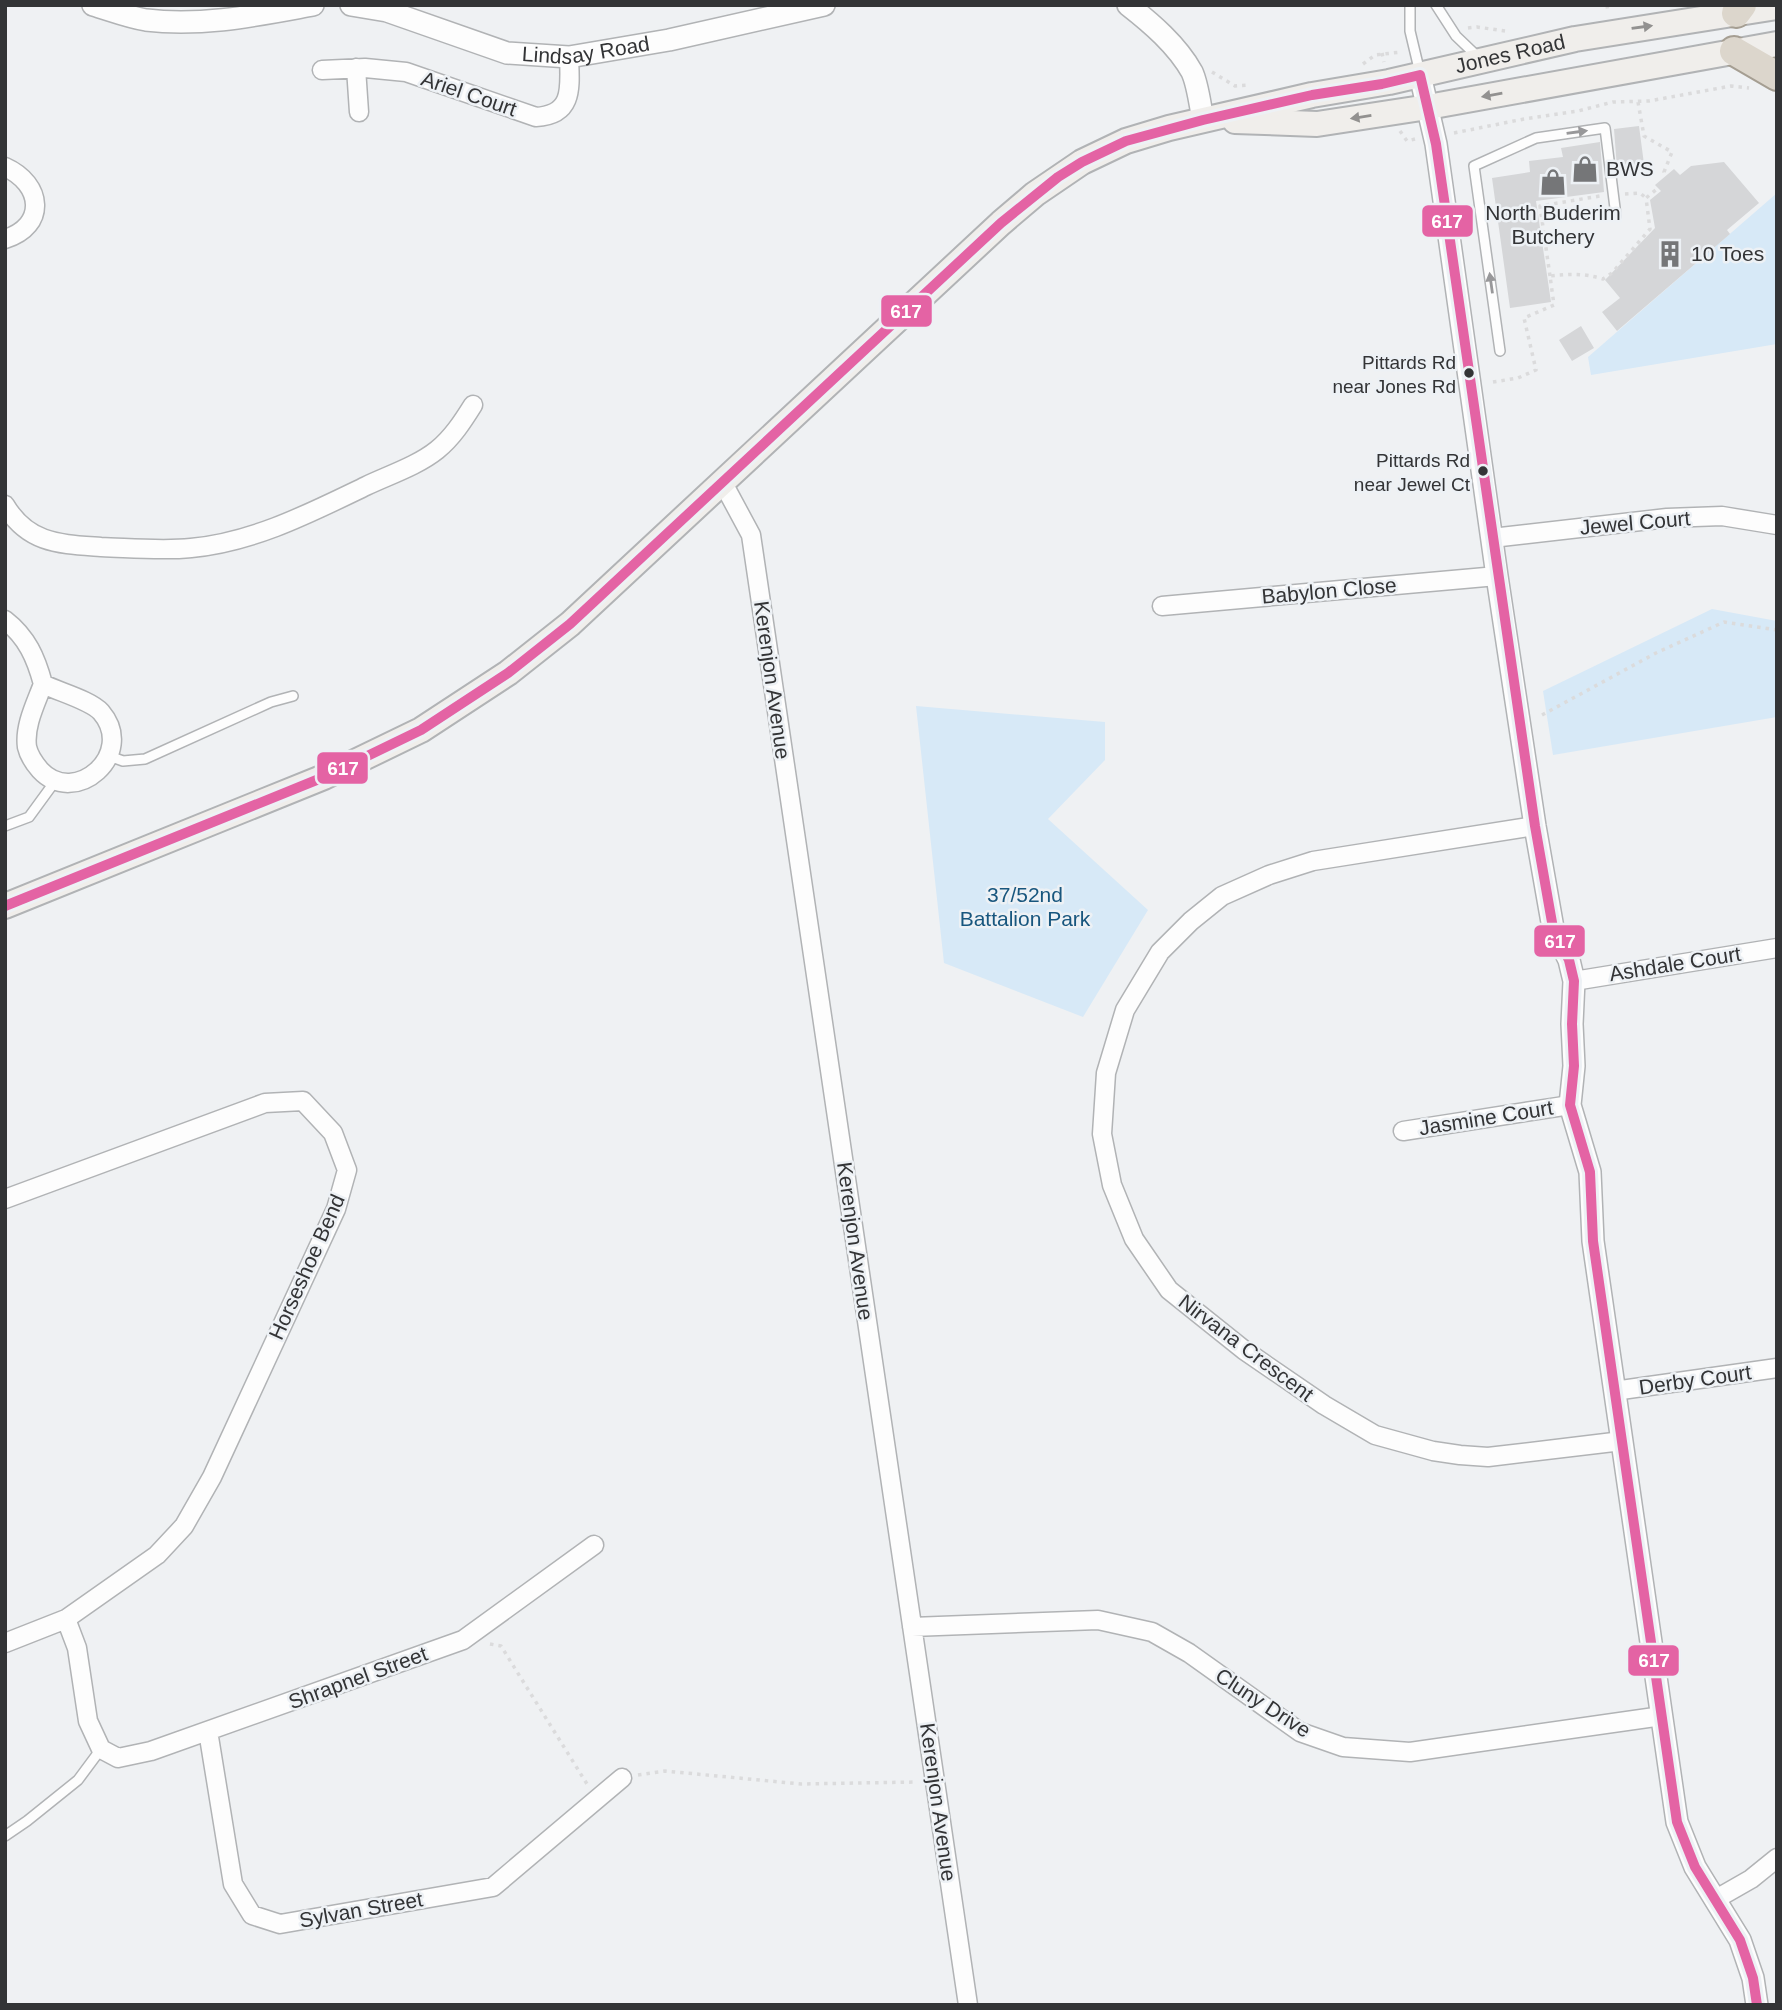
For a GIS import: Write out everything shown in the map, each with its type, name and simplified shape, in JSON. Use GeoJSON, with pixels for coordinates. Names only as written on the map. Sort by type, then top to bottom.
{"type":"FeatureCollection","features":[{"type":"Feature","properties":{"kind":"highway"},"geometry":{"type":"LineString","coordinates":[[1734,51],[1777,76]]}},
{"type":"Feature","properties":{"kind":"main road","name":"Jones Road"},"geometry":{"type":"LineString","coordinates":[[5,906],[324,776],[421,730],[508,673],[570,624],[1000,223],[1035,194],[1082,162],[1117,145],[1203,120],[1312,95],[1420,75],[1575,39],[1739,9],[1777,7]]}},
{"type":"Feature","properties":{"kind":"main road","name":"Jones Road"},"geometry":{"type":"LineString","coordinates":[[1203,120],[1317,124],[1428,107],[1777,44]]}},
{"type":"Feature","properties":{"kind":"street"},"geometry":{"type":"LineString","coordinates":[[93,5],[144,19],[179,22],[249,16],[313,5]]}},
{"type":"Feature","properties":{"kind":"street","name":"Lindsay Road"},"geometry":{"type":"LineString","coordinates":[[351,5],[387,11],[507,53],[569,57],[669,40],[824,5]]}},
{"type":"Feature","properties":{"kind":"street"},"geometry":{"type":"LineString","coordinates":[[1128,5],[1172,46],[1192,73],[1203,120]]}},
{"type":"Feature","properties":{"kind":"street","name":"Ariel Court"},"geometry":{"type":"LineString","coordinates":[[322,70],[356,68],[406,72],[536,117],[547,117],[564,106],[568,99],[569,57]]}},
{"type":"Feature","properties":{"kind":"street"},"geometry":{"type":"LineString","coordinates":[[356,68],[359,112]]}},
{"type":"Feature","properties":{"kind":"street"},"geometry":{"type":"LineString","coordinates":[[1420,75],[1436,144],[1535,826],[1553,928],[1569,960],[1574,981],[1574,1066],[1570,1105],[1590,1172],[1593,1241],[1678,1822],[1695,1867],[1740,1940],[1753,1978],[1757,2005]]}},
{"type":"Feature","properties":{"kind":"street"},"geometry":{"type":"LineString","coordinates":[[5,167],[20,174],[29,183],[34,195],[35,210],[29,223],[19,234],[5,239]]}},
{"type":"Feature","properties":{"kind":"street"},"geometry":{"type":"LineString","coordinates":[[7,514],[37,537],[61,544],[153,550],[191,548],[231,541],[267,531],[308,514],[436,451],[456,431],[473,405]]}},
{"type":"Feature","properties":{"kind":"street","name":"Kerenjon Avenue"},"geometry":{"type":"LineString","coordinates":[[723,483],[751,535],[968,2005]]}},
{"type":"Feature","properties":{"kind":"street","name":"Jewel Court"},"geometry":{"type":"LineString","coordinates":[[1492,538],[1667,518],[1722,516],[1777,525]]}},
{"type":"Feature","properties":{"kind":"street","name":"Babylon Close"},"geometry":{"type":"LineString","coordinates":[[1161,606],[1497,576]]}},
{"type":"Feature","properties":{"kind":"street"},"geometry":{"type":"LineString","coordinates":[[5,620],[27,644],[37,662],[43,684],[28,729],[30,758],[46,776],[56,780],[69,783],[97,774],[109,756],[111,734],[101,713],[93,705],[43,684]]}},
{"type":"Feature","properties":{"kind":"street","name":"Nirvana Crescent"},"geometry":{"type":"LineString","coordinates":[[1535,826],[1313,861],[1269,875],[1222,896],[1191,921],[1160,953],[1125,1010],[1106,1073],[1102,1134],[1112,1185],[1134,1239],[1170,1290],[1244,1350],[1324,1405],[1375,1435],[1433,1451],[1460,1455],[1488,1457],[1622,1441]]}},
{"type":"Feature","properties":{"kind":"street","name":"Ashdale Court"},"geometry":{"type":"LineString","coordinates":[[1574,981],[1777,948]]}},
{"type":"Feature","properties":{"kind":"street","name":"Horseshoe Bend"},"geometry":{"type":"LineString","coordinates":[[5,1199],[265,1102],[303,1101],[333,1133],[347,1170],[336,1209],[212,1477],[184,1526],[157,1555],[66,1619],[5,1643]]}},
{"type":"Feature","properties":{"kind":"street","name":"Jasmine Court"},"geometry":{"type":"LineString","coordinates":[[1402,1131],[1570,1105]]}},
{"type":"Feature","properties":{"kind":"street","name":"Derby Court"},"geometry":{"type":"LineString","coordinates":[[1614,1391],[1777,1368]]}},
{"type":"Feature","properties":{"kind":"street","name":"Shrapnel Street"},"geometry":{"type":"LineString","coordinates":[[101,1749],[118,1758],[151,1751],[463,1640],[594,1545]]}},
{"type":"Feature","properties":{"kind":"street"},"geometry":{"type":"LineString","coordinates":[[66,1619],[77,1648],[88,1721],[101,1749]]}},
{"type":"Feature","properties":{"kind":"street","name":"Cluny Drive"},"geometry":{"type":"LineString","coordinates":[[912,1627],[1098,1620],[1152,1632],[1189,1653],[1300,1732],[1343,1747],[1410,1752],[1662,1716]]}},
{"type":"Feature","properties":{"kind":"street","name":"Sylvan Street"},"geometry":{"type":"LineString","coordinates":[[208,1731],[233,1884],[252,1915],[280,1924],[493,1887],[622,1778]]}},
{"type":"Feature","properties":{"kind":"street"},"geometry":{"type":"LineString","coordinates":[[1716,1899],[1751,1879],[1777,1858]]}},
{"type":"Feature","properties":{"kind":"lane"},"geometry":{"type":"LineString","coordinates":[[1410,5],[1410,31],[1420,75]]}},
{"type":"Feature","properties":{"kind":"lane"},"geometry":{"type":"LineString","coordinates":[[1436,5],[1456,36],[1471,53],[1482,60]]}},
{"type":"Feature","properties":{"kind":"lane"},"geometry":{"type":"LineString","coordinates":[[1500,351],[1474,166],[1536,138],[1605,128],[1616,216]]}},
{"type":"Feature","properties":{"kind":"lane"},"geometry":{"type":"LineString","coordinates":[[109,756],[123,761],[145,759],[271,702],[293,696]]}},
{"type":"Feature","properties":{"kind":"lane"},"geometry":{"type":"LineString","coordinates":[[5,826],[29,817],[56,780]]}},
{"type":"Feature","properties":{"kind":"lane"},"geometry":{"type":"LineString","coordinates":[[5,1836],[78,1780],[101,1749]]}},
{"type":"Feature","properties":{"kind":"path"},"geometry":{"type":"LineString","coordinates":[[1607,5],[1608,12]]}},
{"type":"Feature","properties":{"kind":"path"},"geometry":{"type":"LineString","coordinates":[[1637,102],[1644,136],[1672,152],[1664,172],[1666,176]]}},
{"type":"Feature","properties":{"kind":"path"},"geometry":{"type":"LineString","coordinates":[[1646,198],[1657,188]]}},
{"type":"Feature","properties":{"kind":"path"},"geometry":{"type":"LineString","coordinates":[[1493,382],[1518,378],[1536,370],[1524,317],[1554,305],[1540,206],[1613,194],[1640,193],[1646,198],[1650,229],[1612,273],[1603,279],[1574,274],[1550,276]]}},
{"type":"Feature","properties":{"kind":"path"},"geometry":{"type":"LineString","coordinates":[[1542,715],[1656,653],[1724,622],[1777,630]]}},
{"type":"Feature","properties":{"kind":"path"},"geometry":{"type":"LineString","coordinates":[[463,1640],[501,1646],[597,1799]]}},
{"type":"Feature","properties":{"kind":"path"},"geometry":{"type":"LineString","coordinates":[[622,1778],[665,1771],[801,1784],[934,1782]]}},
{"type":"Feature","properties":{"kind":"green space"},"geometry":{"type":"Polygon","coordinates":[[[1777,193],[1777,344],[1591,375],[1588,357],[1777,193]]]}},
{"type":"Feature","properties":{"kind":"green space"},"geometry":{"type":"Polygon","coordinates":[[[1712,609],[1777,621],[1777,717],[1553,755],[1543,691],[1712,609]]]}},
{"type":"Feature","properties":{"kind":"green space","name":"37/52nd Battalion Park"},"geometry":{"type":"Polygon","coordinates":[[[916,706],[1105,722],[1105,760],[1048,819],[1148,910],[1083,1017],[944,963],[916,706]]]}},
{"type":"Feature","properties":{"kind":"building"},"geometry":{"type":"Polygon","coordinates":[[[1639,126],[1644,164],[1617,168],[1614,129],[1639,126]]]}},
{"type":"Feature","properties":{"kind":"building"},"geometry":{"type":"Polygon","coordinates":[[[1600,142],[1604,192],[1536,201],[1551,302],[1510,308],[1492,178],[1530,172],[1529,161],[1563,157],[1561,148],[1600,142]]]}},
{"type":"Feature","properties":{"kind":"building","name":"10 Toes"},"geometry":{"type":"Polygon","coordinates":[[[1724,162],[1759,203],[1727,230],[1730,234],[1617,331],[1602,312],[1620,298],[1605,280],[1655,228],[1650,200],[1661,191],[1655,185],[1674,169],[1680,175],[1691,166],[1724,162]]]}},
{"type":"Feature","properties":{"kind":"building"},"geometry":{"type":"Polygon","coordinates":[[[1581,326],[1594,348],[1572,361],[1559,340],[1581,326]]]}},
{"type":"Feature","properties":{"kind":"transit line","name":"617"},"geometry":{"type":"LineString","coordinates":[[5,906],[324,777],[421,730],[508,673],[570,624],[1001,223],[1058,177],[1082,162],[1126,141],[1203,120],[1312,95],[1420,75],[1436,144],[1535,826],[1553,928],[1569,960],[1574,981],[1574,1066],[1570,1105],[1590,1172],[1593,1241],[1677,1822],[1695,1867],[1740,1940],[1753,1978],[1757,2005]]}},
{"type":"Feature","properties":{"kind":"place","name":"BWS"},"geometry":{"type":"Point","coordinates":[1585,169]}},
{"type":"Feature","properties":{"kind":"place","name":"North Buderim Butchery"},"geometry":{"type":"Point","coordinates":[1553,182]}},
{"type":"Feature","properties":{"kind":"place","name":"10 Toes"},"geometry":{"type":"Point","coordinates":[1670,254]}},
{"type":"Feature","properties":{"kind":"place","name":"Pittards Rd near Jones Rd"},"geometry":{"type":"Point","coordinates":[1469,373]}},
{"type":"Feature","properties":{"kind":"place","name":"Pittards Rd near Jewel Ct"},"geometry":{"type":"Point","coordinates":[1483,471]}}]}
